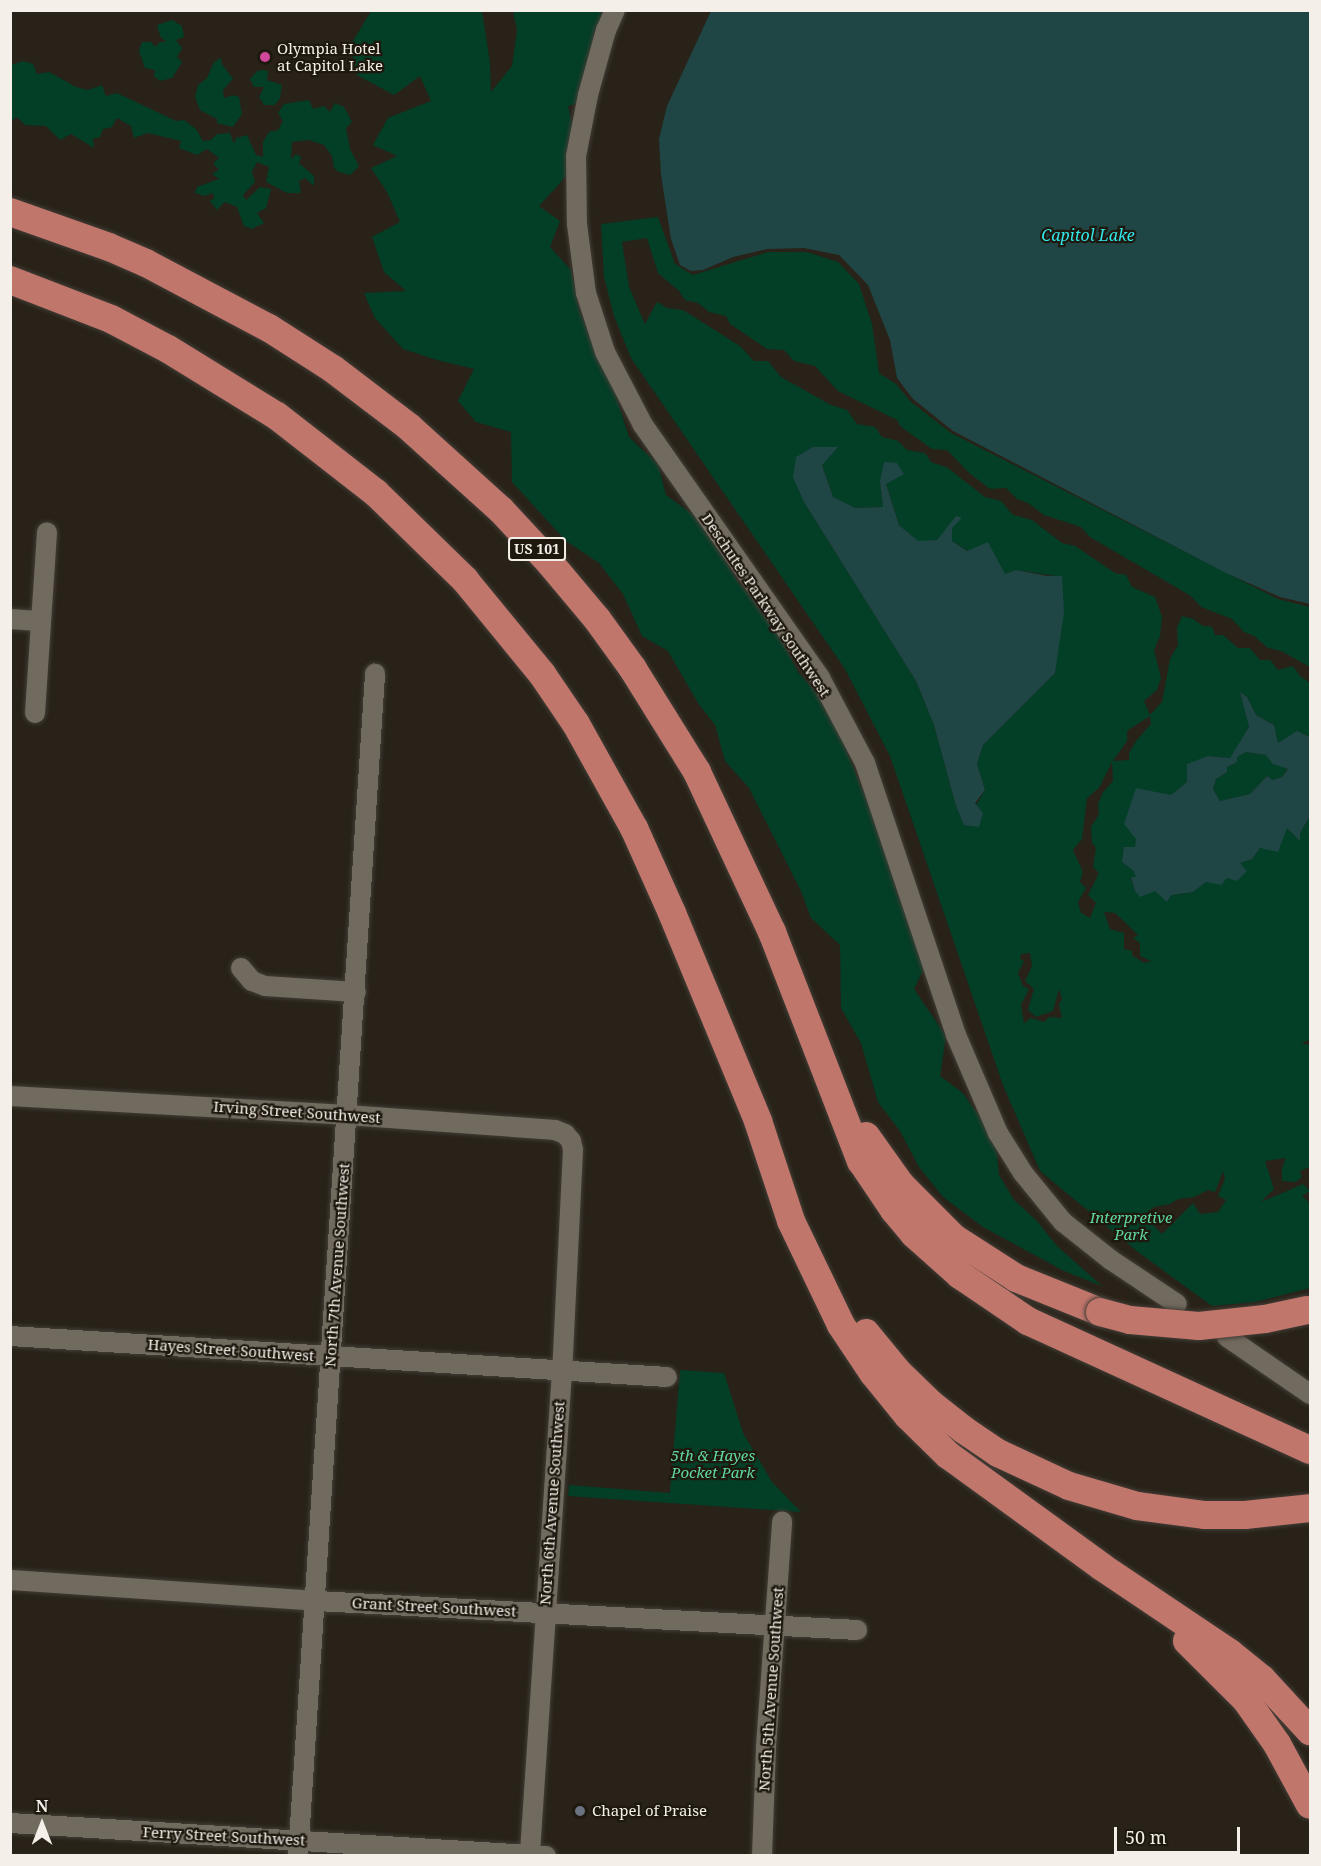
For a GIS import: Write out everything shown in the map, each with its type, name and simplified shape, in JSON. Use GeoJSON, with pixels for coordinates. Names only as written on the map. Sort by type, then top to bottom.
{"type":"FeatureCollection","features":[{"type":"Feature","properties":{"kind":"highway","name":"US 101"},"geometry":{"type":"LineString","coordinates":[[10,212],[146,263],[278,334],[333,369],[409,427],[518,528],[597,619],[633,669],[697,772],[754,891],[840,1100]]}},
{"type":"Feature","properties":{"kind":"highway"},"geometry":{"type":"LineString","coordinates":[[10,280],[111,320],[177,354],[259,404],[328,453],[376,493],[465,580],[542,674],[606,776],[634,828],[672,913],[758,1121],[791,1221],[841,1325],[873,1373],[908,1416],[948,1455],[1102,1568],[1230,1653],[1262,1679],[1311,1731]]}},
{"type":"Feature","properties":{"kind":"highway"},"geometry":{"type":"LineString","coordinates":[[840,1100],[901,1185],[954,1238],[1016,1278],[1100,1312],[1164,1325],[1199,1326],[1265,1319],[1309,1309]]}},
{"type":"Feature","properties":{"kind":"highway"},"geometry":{"type":"LineString","coordinates":[[840,1100],[861,1161],[874,1181],[914,1234],[960,1275],[1028,1321],[1311,1450]]}},
{"type":"Feature","properties":{"kind":"highway"},"geometry":{"type":"LineString","coordinates":[[758,1121],[779,1157],[826,1265],[856,1319],[897,1371],[931,1404],[998,1453],[1095,1496],[1137,1506],[1205,1515],[1311,1508]]}},
{"type":"Feature","properties":{"kind":"highway"},"geometry":{"type":"LineString","coordinates":[[1102,1568],[1209,1660],[1246,1700],[1277,1744],[1311,1805]]}},
{"type":"Feature","properties":{"kind":"street","name":"Deschutes Parkway Southwest"},"geometry":{"type":"LineString","coordinates":[[615,10],[606,30],[588,95],[576,156],[577,224],[586,293],[605,352],[643,425],[820,678],[865,763],[956,1035],[998,1133],[1029,1181],[1064,1222],[1111,1260],[1177,1304]]}},
{"type":"Feature","properties":{"kind":"street"},"geometry":{"type":"LineString","coordinates":[[35,713],[47,532]]}},
{"type":"Feature","properties":{"kind":"street"},"geometry":{"type":"LineString","coordinates":[[10,619],[40,621]]}},
{"type":"Feature","properties":{"kind":"street","name":"North 7th Avenue Southwest"},"geometry":{"type":"LineString","coordinates":[[298,1848],[317,1601],[375,674]]}},
{"type":"Feature","properties":{"kind":"street"},"geometry":{"type":"LineString","coordinates":[[241,968],[252,981],[265,986],[356,992]]}},
{"type":"Feature","properties":{"kind":"street","name":"Irving Street Southwest"},"geometry":{"type":"LineString","coordinates":[[10,1096],[347,1115],[555,1130],[565,1134],[571,1141],[573,1150]]}},
{"type":"Feature","properties":{"kind":"street","name":"North 6th Avenue Southwest"},"geometry":{"type":"LineString","coordinates":[[536,1855],[544,1614],[562,1371],[573,1150]]}},
{"type":"Feature","properties":{"kind":"street","name":"Hayes Street Southwest"},"geometry":{"type":"LineString","coordinates":[[10,1336],[667,1377]]}},
{"type":"Feature","properties":{"kind":"street"},"geometry":{"type":"LineString","coordinates":[[1227,1337],[1311,1394]]}},
{"type":"Feature","properties":{"kind":"street","name":"North 5th Avenue Southwest"},"geometry":{"type":"LineString","coordinates":[[762,1856],[782,1522]]}},
{"type":"Feature","properties":{"kind":"street","name":"Grant Street Southwest"},"geometry":{"type":"LineString","coordinates":[[10,1580],[317,1601],[857,1630]]}},
{"type":"Feature","properties":{"kind":"street","name":"Ferry Street Southwest"},"geometry":{"type":"LineString","coordinates":[[10,1823],[298,1848],[536,1855]]}},
{"type":"Feature","properties":{"kind":"green space"},"geometry":{"type":"Polygon","coordinates":[[[371,11],[482,11],[490,63],[491,92],[512,66],[517,30],[513,11],[608,11],[595,99],[568,106],[580,155],[561,182],[539,206],[560,221],[550,247],[571,270],[580,313],[616,396],[629,437],[658,464],[666,495],[691,513],[715,543],[739,584],[765,609],[798,672],[828,706],[887,850],[896,890],[911,930],[930,957],[914,989],[946,1036],[940,1076],[963,1093],[981,1119],[996,1145],[999,1175],[1014,1200],[1037,1221],[1057,1246],[1102,1286],[1064,1271],[983,1227],[943,1197],[919,1167],[900,1131],[878,1102],[861,1043],[841,1008],[840,945],[811,918],[801,891],[749,788],[725,761],[715,725],[698,703],[668,651],[642,636],[623,594],[599,563],[566,541],[512,482],[511,432],[476,422],[458,401],[474,369],[403,349],[375,318],[364,293],[406,291],[384,272],[372,237],[400,222],[387,192],[371,168],[397,156],[373,145],[388,118],[431,101],[420,76],[394,95],[357,75],[350,46],[371,11]]]}},
{"type":"Feature","properties":{"kind":"green space"},"geometry":{"type":"Polygon","coordinates":[[[172,20],[182,26],[184,37],[176,40],[182,48],[177,57],[182,62],[172,78],[160,81],[154,76],[155,70],[145,68],[139,51],[142,42],[151,42],[155,47],[160,42],[166,42],[160,36],[157,25],[172,20]]]}},
{"type":"Feature","properties":{"kind":"green space"},"geometry":{"type":"Polygon","coordinates":[[[221,58],[222,64],[233,79],[223,90],[224,98],[233,95],[239,97],[242,114],[233,127],[217,123],[217,119],[200,110],[195,97],[198,85],[207,78],[214,62],[221,58]]]}},
{"type":"Feature","properties":{"kind":"green space"},"geometry":{"type":"Polygon","coordinates":[[[23,61],[33,64],[37,74],[49,72],[76,87],[88,90],[102,85],[106,96],[117,93],[176,121],[184,120],[196,129],[203,141],[211,140],[217,134],[230,133],[234,144],[236,138],[247,135],[256,155],[263,157],[263,142],[269,132],[278,130],[283,121],[278,113],[284,104],[309,100],[313,109],[324,106],[330,112],[335,103],[344,107],[352,122],[346,128],[350,149],[359,166],[350,175],[339,172],[334,168],[332,156],[324,145],[309,140],[292,142],[291,159],[296,154],[301,157],[299,163],[314,176],[314,186],[305,178],[299,181],[301,193],[287,193],[266,182],[269,167],[257,162],[252,172],[255,182],[243,195],[246,200],[260,187],[271,189],[266,208],[257,213],[264,223],[252,229],[244,226],[237,207],[225,202],[217,210],[210,201],[214,198],[213,193],[204,196],[195,193],[197,187],[219,179],[212,174],[219,170],[213,163],[219,158],[207,149],[197,155],[179,148],[181,141],[148,133],[134,138],[131,126],[117,118],[112,127],[103,129],[100,137],[93,139],[94,148],[71,134],[60,140],[46,126],[25,125],[17,117],[11,121],[11,65],[23,61]]]}},
{"type":"Feature","properties":{"kind":"green space"},"geometry":{"type":"Polygon","coordinates":[[[257,71],[268,71],[267,80],[282,85],[280,98],[275,105],[264,105],[259,97],[264,87],[254,87],[250,79],[257,71]]]}},
{"type":"Feature","properties":{"kind":"green space","name":"Interpretive Park"},"geometry":{"type":"Polygon","coordinates":[[[658,217],[675,264],[693,275],[768,252],[807,252],[838,262],[859,284],[872,324],[879,373],[896,384],[910,401],[951,433],[1278,599],[1310,607],[1310,667],[1281,651],[1268,648],[1254,636],[1244,632],[1232,619],[1201,607],[1191,596],[1090,537],[1081,527],[1044,515],[1028,503],[1017,499],[1006,488],[990,489],[969,473],[947,450],[932,449],[900,426],[897,420],[838,391],[815,366],[794,361],[784,350],[767,349],[730,324],[726,316],[709,312],[698,303],[685,300],[679,291],[658,273],[647,238],[622,242],[629,287],[645,324],[657,302],[667,308],[683,310],[740,346],[754,361],[768,361],[781,377],[831,405],[847,410],[857,424],[875,427],[882,437],[898,441],[907,450],[925,453],[931,462],[948,468],[985,497],[1001,501],[1013,515],[1032,520],[1062,543],[1075,546],[1115,573],[1126,575],[1132,587],[1155,597],[1162,617],[1160,636],[1154,650],[1161,678],[1157,690],[1144,701],[1150,715],[1162,702],[1170,659],[1178,645],[1177,628],[1182,616],[1193,619],[1203,626],[1212,627],[1215,635],[1223,635],[1238,648],[1250,648],[1260,660],[1270,660],[1278,670],[1293,666],[1300,676],[1310,683],[1310,737],[1297,731],[1278,744],[1274,725],[1256,715],[1247,697],[1240,692],[1249,726],[1242,740],[1230,758],[1208,756],[1187,782],[1171,795],[1136,839],[1133,869],[1136,877],[1131,878],[1135,891],[1155,891],[1171,895],[1193,892],[1206,882],[1217,883],[1240,863],[1252,859],[1260,848],[1287,828],[1299,840],[1300,833],[1310,816],[1310,1040],[1301,1043],[1310,1045],[1310,1167],[1300,1171],[1302,1177],[1296,1182],[1282,1181],[1282,1168],[1286,1158],[1265,1161],[1274,1189],[1261,1202],[1303,1184],[1310,1191],[1302,1196],[1310,1203],[1310,1288],[1255,1302],[1212,1306],[1138,1252],[1040,1171],[1003,1085],[890,756],[845,669],[631,358],[614,316],[604,277],[601,224],[658,217]],[[813,447],[804,502],[916,681],[934,725],[956,806],[964,825],[985,790],[977,764],[983,745],[1055,673],[1062,577],[1016,570],[1005,574],[952,541],[952,528],[937,540],[918,542],[899,525],[886,483],[904,474],[880,481],[883,507],[855,508],[833,497],[822,464],[837,447],[813,447]],[[1150,716],[1127,731],[1127,741],[1113,761],[1129,760],[1129,753],[1136,741],[1151,724],[1150,716]],[[1112,762],[1099,788],[1087,798],[1082,839],[1073,850],[1083,872],[1080,882],[1086,888],[1078,902],[1081,913],[1090,918],[1096,903],[1088,895],[1099,873],[1093,867],[1096,848],[1092,843],[1091,827],[1099,814],[1098,804],[1103,792],[1113,781],[1112,762]],[[1104,912],[1110,929],[1124,933],[1124,949],[1132,951],[1132,955],[1144,963],[1151,961],[1140,956],[1140,943],[1133,938],[1138,935],[1115,913],[1104,912]],[[1030,953],[1021,954],[1020,959],[1024,961],[1018,973],[1023,986],[1029,989],[1021,1005],[1024,1023],[1031,1018],[1044,1022],[1049,1017],[1062,1018],[1059,1004],[1062,999],[1059,989],[1053,1011],[1036,1017],[1028,1010],[1034,989],[1025,981],[1032,966],[1030,953]],[[1223,1171],[1215,1192],[1208,1190],[1194,1197],[1178,1199],[1170,1204],[1154,1207],[1144,1215],[1162,1234],[1193,1203],[1200,1214],[1218,1212],[1226,1200],[1218,1196],[1225,1179],[1223,1171]]]}},
{"type":"Feature","properties":{"kind":"green space"},"geometry":{"type":"Polygon","coordinates":[[[1246,752],[1266,755],[1288,768],[1282,777],[1272,780],[1267,776],[1250,794],[1220,801],[1213,789],[1216,779],[1227,772],[1227,767],[1237,762],[1237,757],[1246,752]]]}},
{"type":"Feature","properties":{"kind":"green space","name":"5th & Hayes Pocket Park"},"geometry":{"type":"Polygon","coordinates":[[[680,1370],[724,1373],[743,1433],[772,1482],[801,1512],[568,1496],[569,1485],[670,1493],[680,1370]]]}},
{"type":"Feature","properties":{"kind":"water","name":"Capitol Lake"},"geometry":{"type":"Polygon","coordinates":[[[711,11],[1310,11],[1310,604],[1280,597],[1226,573],[953,431],[913,399],[897,378],[890,340],[868,285],[839,255],[804,248],[767,249],[733,257],[703,270],[691,271],[680,265],[671,239],[661,175],[659,139],[667,106],[711,11]]]}},
{"type":"Feature","properties":{"kind":"water"},"geometry":{"type":"Polygon","coordinates":[[[813,447],[838,447],[822,465],[833,497],[855,508],[883,507],[880,481],[884,462],[897,463],[904,474],[886,484],[899,525],[918,541],[937,540],[956,516],[962,518],[952,528],[952,541],[967,551],[988,542],[1005,574],[1016,570],[1047,576],[1062,576],[1064,612],[1055,673],[983,745],[977,764],[985,790],[975,803],[983,813],[979,827],[964,825],[956,806],[934,725],[916,681],[804,502],[793,477],[796,457],[813,447]]]}},
{"type":"Feature","properties":{"kind":"water"},"geometry":{"type":"Polygon","coordinates":[[[1240,692],[1247,697],[1256,715],[1274,725],[1278,743],[1297,731],[1310,737],[1310,816],[1300,833],[1300,841],[1287,828],[1278,852],[1260,848],[1252,859],[1240,863],[1247,871],[1237,881],[1227,878],[1221,885],[1206,882],[1193,892],[1171,895],[1167,902],[1155,891],[1140,897],[1135,891],[1131,877],[1136,877],[1133,870],[1122,862],[1124,847],[1135,847],[1136,839],[1124,824],[1136,788],[1171,795],[1187,782],[1187,764],[1208,756],[1230,758],[1249,727],[1240,692]],[[1246,752],[1237,757],[1237,762],[1227,767],[1227,772],[1216,779],[1213,789],[1220,801],[1250,794],[1267,776],[1273,780],[1282,777],[1288,769],[1273,764],[1266,755],[1246,752]]]}},
{"type":"Feature","properties":{"kind":"place","name":"Olympia Hotel at Capitol Lake"},"geometry":{"type":"Point","coordinates":[265,57]}},
{"type":"Feature","properties":{"kind":"place","name":"Chapel of Praise"},"geometry":{"type":"Point","coordinates":[580,1811]}}]}
